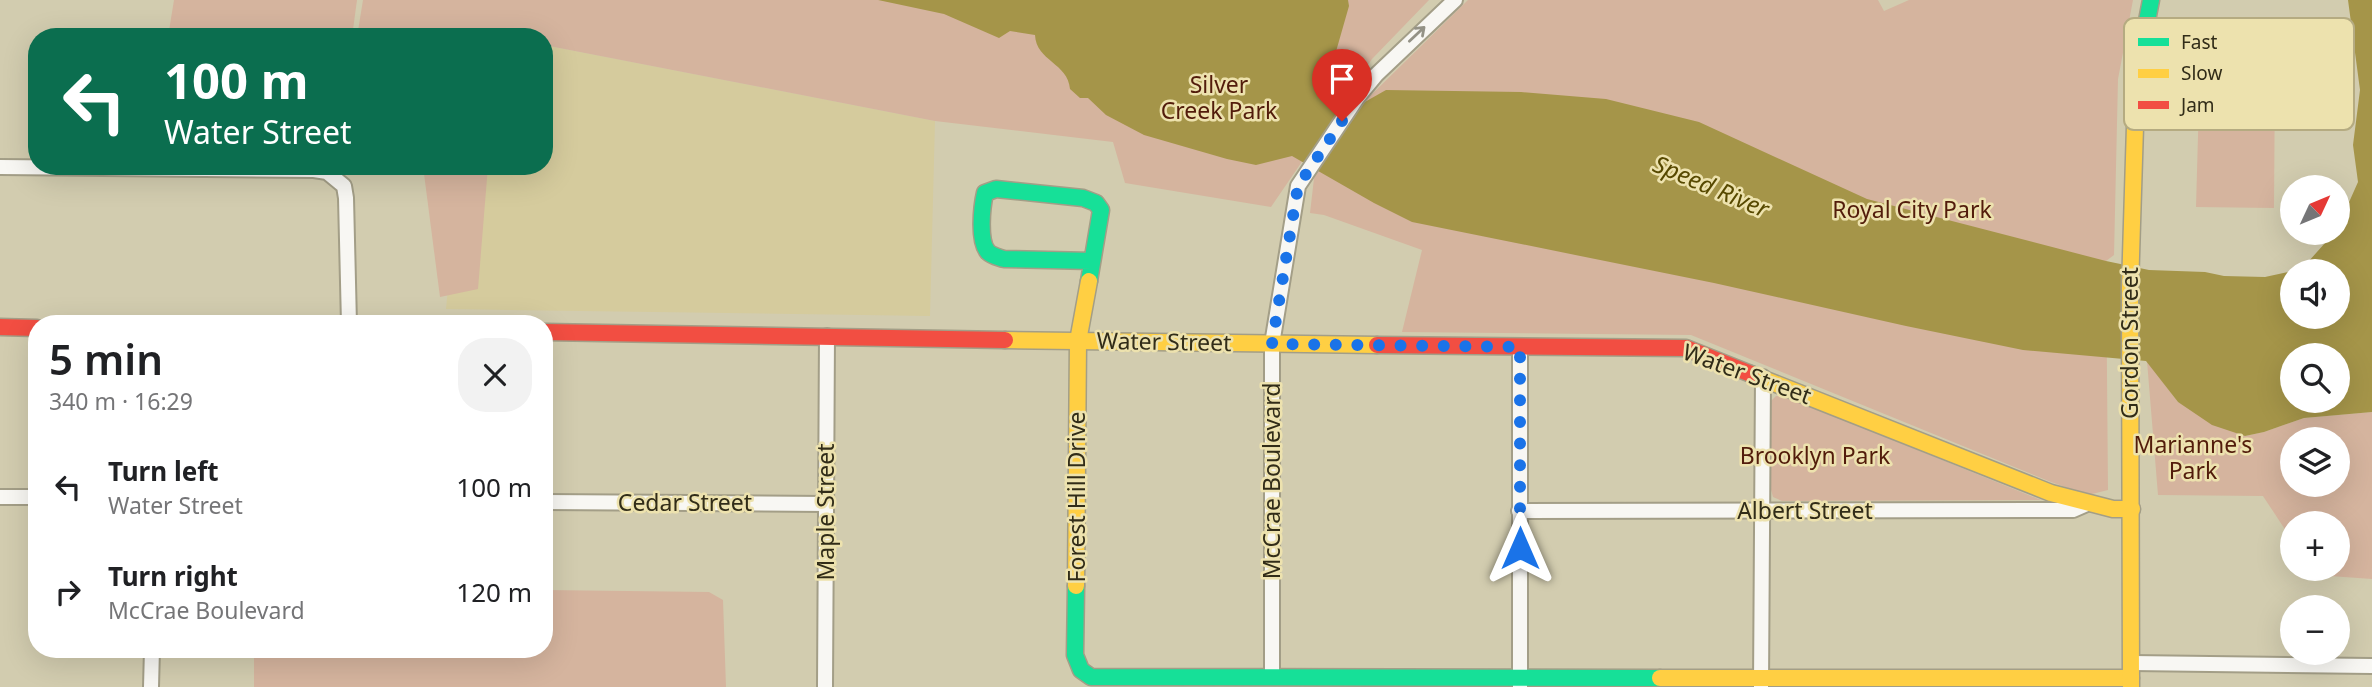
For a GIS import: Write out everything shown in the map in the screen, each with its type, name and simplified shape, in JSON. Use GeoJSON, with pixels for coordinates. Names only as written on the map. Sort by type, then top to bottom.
{"type":"FeatureCollection","features":[{"type":"Feature","properties":{"kind":"street","name":"McCrae Boulevard"},"geometry":{"type":"LineString","coordinates":[[1272,677],[1272,344],[1300,180],[1357,98],[1399,51],[1455,0]]}},
{"type":"Feature","properties":{"kind":"street","name":"Gordon Street"},"geometry":{"type":"LineString","coordinates":[[2147,18],[2151,0]]}},
{"type":"Feature","properties":{"kind":"street","name":"Gordon Street"},"geometry":{"type":"LineString","coordinates":[[2132,676],[2129,365],[2134,130]]}},
{"type":"Feature","properties":{"kind":"street"},"geometry":{"type":"LineString","coordinates":[[0,167],[28,167]]}},
{"type":"Feature","properties":{"kind":"street"},"geometry":{"type":"LineString","coordinates":[[331,175],[344,186],[346,198],[349,315]]}},
{"type":"Feature","properties":{"kind":"street","name":"Forest Hill Drive"},"geometry":{"type":"LineString","coordinates":[[1092,261],[1004,259],[991,255],[985,248],[984,240],[985,193],[996,189],[1083,198],[1096,203],[1101,211],[1078,341],[1075,655],[1081,670],[1091,677],[1134,683]]}},
{"type":"Feature","properties":{"kind":"street"},"geometry":{"type":"LineString","coordinates":[[0,327],[28,328]]}},
{"type":"Feature","properties":{"kind":"street","name":"Water Street"},"geometry":{"type":"LineString","coordinates":[[553,332],[1686,348],[2051,494],[2113,509],[2132,509]]}},
{"type":"Feature","properties":{"kind":"street","name":"Maple Street"},"geometry":{"type":"LineString","coordinates":[[825,687],[827,337]]}},
{"type":"Feature","properties":{"kind":"street"},"geometry":{"type":"LineString","coordinates":[[1520,347],[1520,682]]}},
{"type":"Feature","properties":{"kind":"street"},"geometry":{"type":"LineString","coordinates":[[1762,682],[1763,377]]}},
{"type":"Feature","properties":{"kind":"street"},"geometry":{"type":"LineString","coordinates":[[0,496],[28,497]]}},
{"type":"Feature","properties":{"kind":"street","name":"Cedar Street"},"geometry":{"type":"LineString","coordinates":[[553,502],[826,504]]}},
{"type":"Feature","properties":{"kind":"street","name":"Albert Street"},"geometry":{"type":"LineString","coordinates":[[1519,511],[2073,510],[2090,503]]}},
{"type":"Feature","properties":{"kind":"street"},"geometry":{"type":"LineString","coordinates":[[151,687],[152,658]]}},
{"type":"Feature","properties":{"kind":"street"},"geometry":{"type":"LineString","coordinates":[[1134,683],[1272,677],[1520,682],[1762,682],[2132,676],[2372,666]]}},
{"type":"Feature","properties":{"kind":"shaded area"},"geometry":{"type":"Polygon","coordinates":[[[553,47],[935,121],[930,316],[446,309],[459,175],[553,175],[553,47]]]}},
{"type":"Feature","properties":{"kind":"green space"},"geometry":{"type":"Polygon","coordinates":[[[174,0],[357,0],[353,28],[169,28],[174,0]]]}},
{"type":"Feature","properties":{"kind":"green space","name":"Silver Creek Park"},"geometry":{"type":"Polygon","coordinates":[[[363,0],[1429,0],[1372,59],[1271,207],[1125,183],[1113,142],[935,121],[553,47],[553,28],[358,28],[363,0]]]}},
{"type":"Feature","properties":{"kind":"green space","name":"Royal City Park"},"geometry":{"type":"Polygon","coordinates":[[[1468,0],[1878,0],[1884,11],[1909,0],[2133,0],[2130,18],[2124,18],[2124,47],[2118,79],[2114,255],[2106,261],[2108,490],[2088,495],[2051,482],[1691,335],[1402,332],[1422,250],[1324,215],[1310,213],[1315,170],[1363,103],[1468,0]]]}},
{"type":"Feature","properties":{"kind":"green space"},"geometry":{"type":"Polygon","coordinates":[[[2198,130],[2275,130],[2274,208],[2196,207],[2198,130]]]}},
{"type":"Feature","properties":{"kind":"green space"},"geometry":{"type":"Polygon","coordinates":[[[424,175],[487,175],[478,289],[440,297],[424,175]]]}},
{"type":"Feature","properties":{"kind":"green space","name":"Marianne's Park"},"geometry":{"type":"Polygon","coordinates":[[[2147,361],[2178,402],[2245,436],[2304,418],[2372,412],[2372,579],[2350,577],[2350,511],[2280,511],[2280,522],[2263,496],[2158,495],[2147,361]]]}},
{"type":"Feature","properties":{"kind":"green space","name":"Brooklyn Park"},"geometry":{"type":"Polygon","coordinates":[[[1776,396],[1787,397],[2041,500],[1782,501],[1773,497],[1770,486],[1771,401],[1776,396]]]}},
{"type":"Feature","properties":{"kind":"green space"},"geometry":{"type":"Polygon","coordinates":[[[553,590],[709,592],[723,600],[726,687],[254,687],[254,658],[553,658],[553,590]]]}},
{"type":"Feature","properties":{"kind":"water","name":"Speed River"},"geometry":{"type":"Polygon","coordinates":[[[878,0],[1348,0],[1349,6],[1329,76],[1337,90],[1363,103],[1386,90],[1521,92],[1606,99],[1699,122],[1867,199],[2106,261],[2149,270],[2205,272],[2224,276],[2265,277],[2280,274],[2280,329],[2350,329],[2350,259],[2311,259],[2323,245],[2350,245],[2350,200],[2358,182],[2353,145],[2360,90],[2354,45],[2354,18],[2350,18],[2348,0],[2372,0],[2372,412],[2304,418],[2245,436],[2212,425],[2178,402],[2146,361],[2023,350],[1714,283],[1412,222],[1292,156],[1256,165],[1144,135],[1106,115],[1088,98],[1080,98],[1070,89],[1064,73],[1041,51],[1035,35],[1010,31],[999,38],[944,14],[878,0]]]}},
{"type":"Feature","properties":{"kind":"traffic: fast"},"geometry":{"type":"LineString","coordinates":[[2148,18],[2151,0]]}},
{"type":"Feature","properties":{"kind":"traffic: fast"},"geometry":{"type":"LineString","coordinates":[[1089,281],[1101,210],[1096,203],[1083,198],[996,189],[985,193],[982,232],[985,247],[991,254],[1004,259],[1092,261]]}},
{"type":"Feature","properties":{"kind":"traffic: fast"},"geometry":{"type":"LineString","coordinates":[[1076,586],[1075,655],[1081,670],[1091,677],[1660,678]]}},
{"type":"Feature","properties":{"kind":"traffic: slow"},"geometry":{"type":"LineString","coordinates":[[2131,687],[2130,288],[2135,130]]}},
{"type":"Feature","properties":{"kind":"traffic: slow"},"geometry":{"type":"LineString","coordinates":[[1076,586],[1078,341],[1089,281]]}},
{"type":"Feature","properties":{"kind":"traffic: slow"},"geometry":{"type":"LineString","coordinates":[[1005,340],[1377,345]]}},
{"type":"Feature","properties":{"kind":"traffic: slow"},"geometry":{"type":"LineString","coordinates":[[1751,374],[2051,493],[2113,509],[2132,509]]}},
{"type":"Feature","properties":{"kind":"traffic: slow"},"geometry":{"type":"LineString","coordinates":[[1660,678],[2131,678]]}},
{"type":"Feature","properties":{"kind":"traffic: jam"},"geometry":{"type":"LineString","coordinates":[[0,327],[28,328]]}},
{"type":"Feature","properties":{"kind":"traffic: jam"},"geometry":{"type":"LineString","coordinates":[[553,332],[1005,340]]}},
{"type":"Feature","properties":{"kind":"traffic: jam"},"geometry":{"type":"LineString","coordinates":[[1377,345],[1686,348],[1751,374]]}},
{"type":"Feature","properties":{"kind":"route"},"geometry":{"type":"LineString","coordinates":[[1342,121],[1298,186],[1272,344],[1520,347],[1520,548]]}}]}
